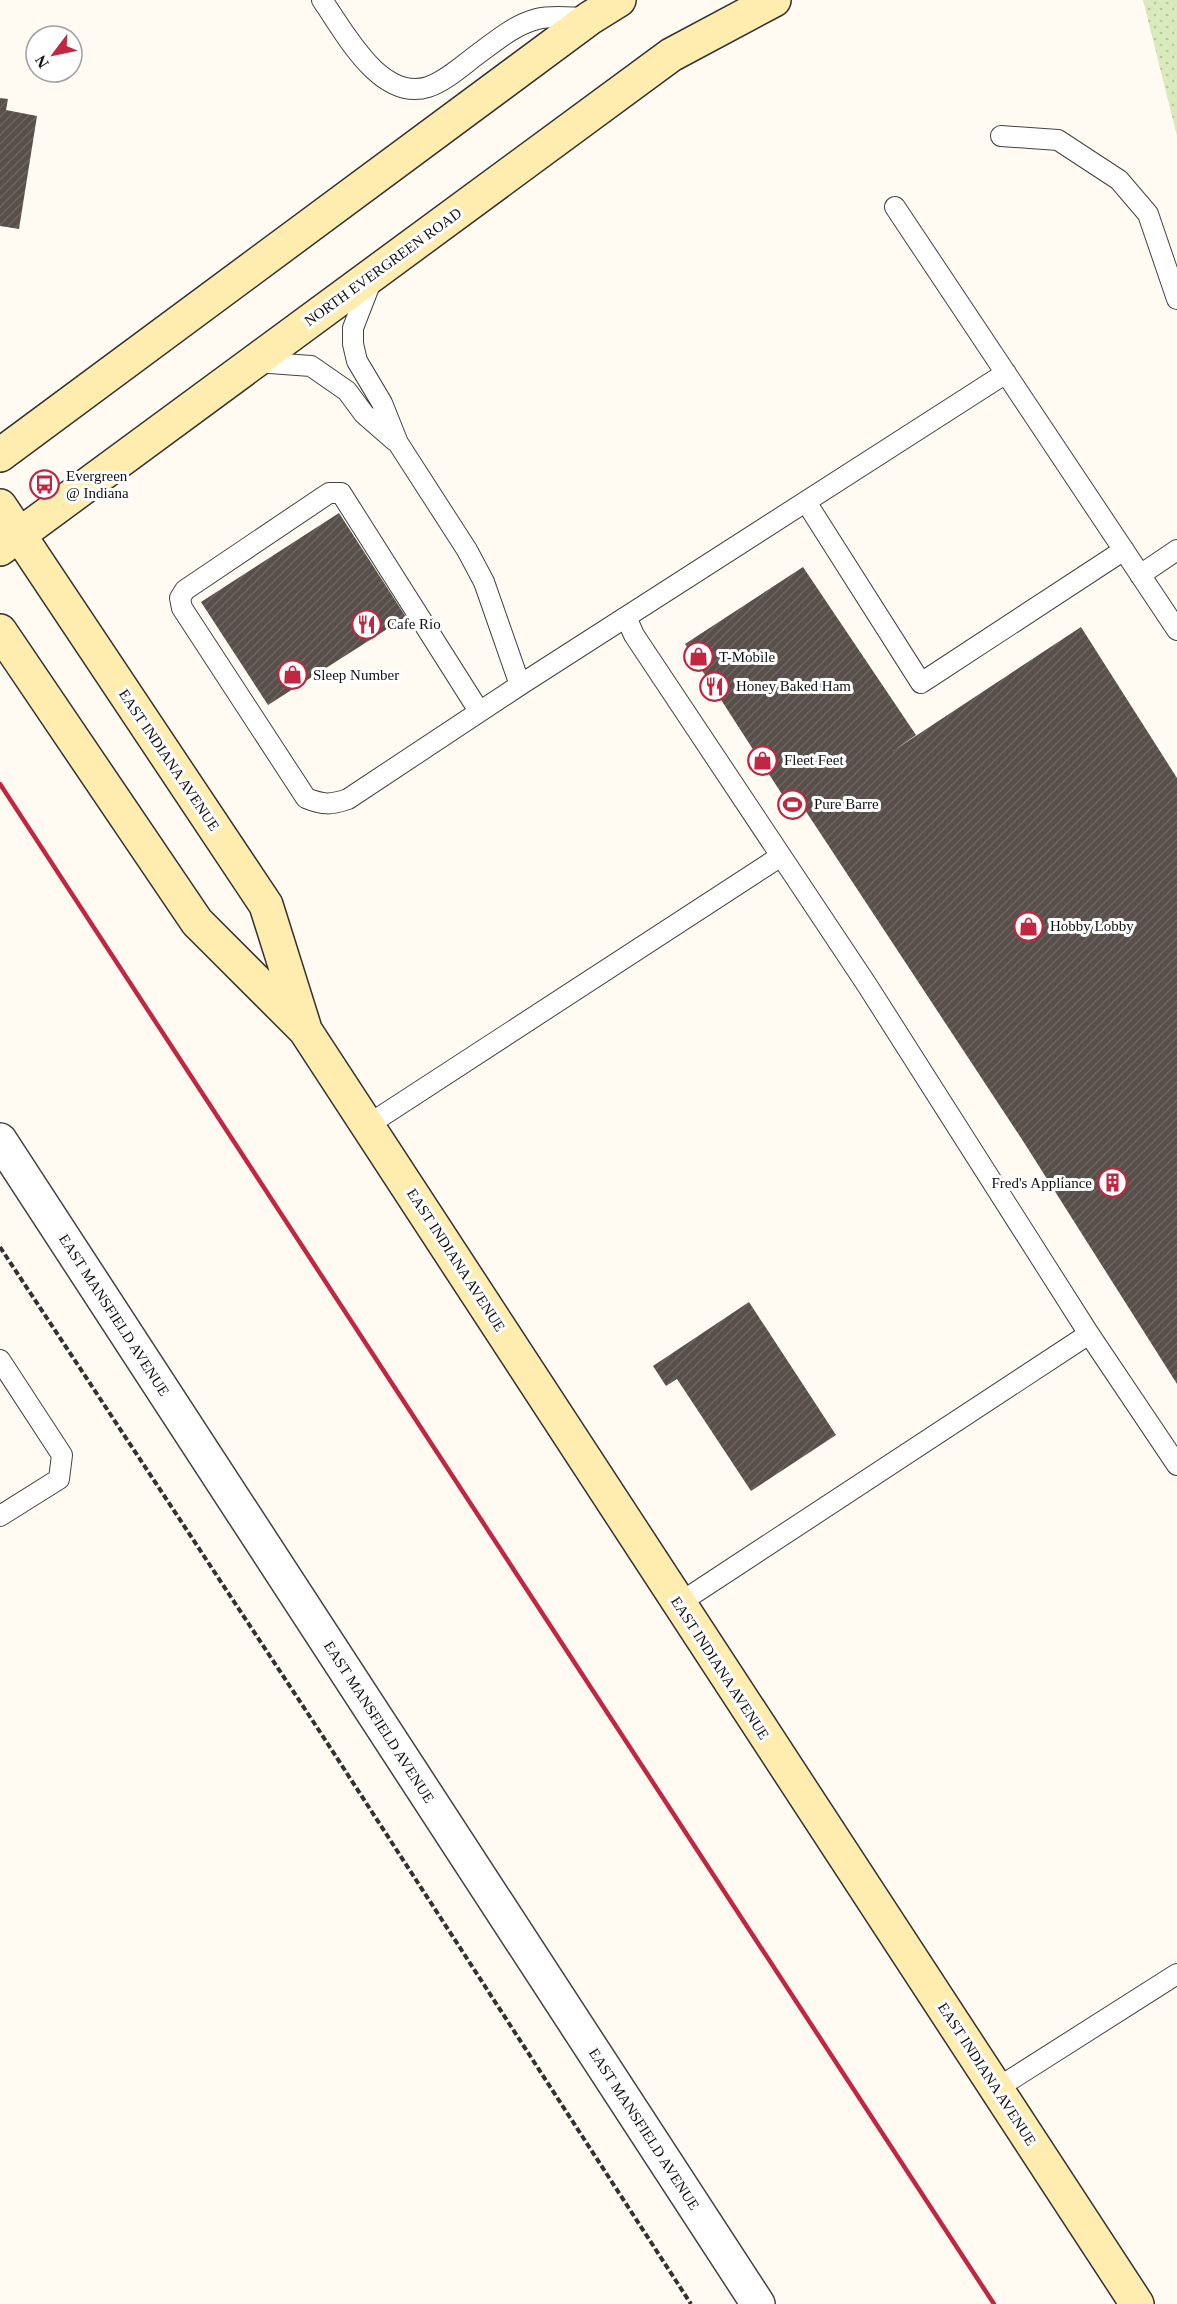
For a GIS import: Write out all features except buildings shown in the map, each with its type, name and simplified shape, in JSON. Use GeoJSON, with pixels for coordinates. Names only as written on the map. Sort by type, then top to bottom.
{"type":"FeatureCollection","features":[{"type":"Feature","properties":{"kind":"main road"},"geometry":{"type":"LineString","coordinates":[[0,455],[590,18],[619,0]]}},
{"type":"Feature","properties":{"kind":"main road","name":"NORTH EVERGREEN ROAD"},"geometry":{"type":"LineString","coordinates":[[10,542],[671,55],[774,0]]}},
{"type":"Feature","properties":{"kind":"main road","name":"EAST INDIANA AVENUE"},"geometry":{"type":"LineString","coordinates":[[0,506],[10,542],[266,905],[305,1030]]}},
{"type":"Feature","properties":{"kind":"main road","name":"EAST INDIANA AVENUE"},"geometry":{"type":"LineString","coordinates":[[0,631],[198,922],[305,1030],[1137,2304]]}},
{"type":"Feature","properties":{"kind":"street","name":"EAST MANSFIELD AVENUE"},"geometry":{"type":"LineString","coordinates":[[0,1140],[758,2304]]}},
{"type":"Feature","properties":{"kind":"lane"},"geometry":{"type":"LineString","coordinates":[[322,0],[369,67],[389,81],[416,88],[435,83],[510,30],[538,19],[590,18]]}},
{"type":"Feature","properties":{"kind":"lane"},"geometry":{"type":"LineString","coordinates":[[1001,136],[1058,140],[1119,180],[1148,214],[1177,299]]}},
{"type":"Feature","properties":{"kind":"lane"},"geometry":{"type":"LineString","coordinates":[[895,207],[1177,630]]}},
{"type":"Feature","properties":{"kind":"lane"},"geometry":{"type":"LineString","coordinates":[[374,275],[358,310],[353,344],[362,373],[382,403],[398,443],[467,550],[484,582],[520,685]]}},
{"type":"Feature","properties":{"kind":"lane"},"geometry":{"type":"LineString","coordinates":[[253,362],[311,366],[347,391],[364,414],[398,443]]}},
{"type":"Feature","properties":{"kind":"lane"},"geometry":{"type":"LineString","coordinates":[[479,711],[341,493],[329,493],[185,590],[180,598],[182,608],[306,798],[323,805],[348,799],[479,711],[1006,373]]}},
{"type":"Feature","properties":{"kind":"lane"},"geometry":{"type":"LineString","coordinates":[[806,502],[921,683],[1124,550]]}},
{"type":"Feature","properties":{"kind":"lane"},"geometry":{"type":"LineString","coordinates":[[1140,575],[1177,550]]}},
{"type":"Feature","properties":{"kind":"lane"},"geometry":{"type":"LineString","coordinates":[[626,617],[634,635],[873,994],[1089,1334],[1177,1464]]}},
{"type":"Feature","properties":{"kind":"lane"},"geometry":{"type":"LineString","coordinates":[[368,1125],[781,856]]}},
{"type":"Feature","properties":{"kind":"lane"},"geometry":{"type":"LineString","coordinates":[[678,1604],[1089,1334]]}},
{"type":"Feature","properties":{"kind":"lane"},"geometry":{"type":"LineString","coordinates":[[0,1360],[62,1455],[59,1479],[0,1516]]}},
{"type":"Feature","properties":{"kind":"lane"},"geometry":{"type":"LineString","coordinates":[[996,2089],[1177,1974]]}},
{"type":"Feature","properties":{"kind":"path"},"geometry":{"type":"LineString","coordinates":[[0,1247],[317,1728],[691,2304]]}},
{"type":"Feature","properties":{"kind":"green space"},"geometry":{"type":"Polygon","coordinates":[[[1143,0],[1177,0],[1177,136],[1143,0]]]}},
{"type":"Feature","properties":{"kind":"railway"},"geometry":{"type":"LineString","coordinates":[[0,784],[994,2304]]}},
{"type":"Feature","properties":{"kind":"place","name":"Evergreen @ Indiana"},"geometry":{"type":"Point","coordinates":[45,485]}},
{"type":"Feature","properties":{"kind":"place","name":"Cafe Rio"},"geometry":{"type":"Point","coordinates":[366,624]}},
{"type":"Feature","properties":{"kind":"place","name":"T-Mobile"},"geometry":{"type":"Point","coordinates":[698,657]}},
{"type":"Feature","properties":{"kind":"place","name":"Sleep Number"},"geometry":{"type":"Point","coordinates":[292,675]}},
{"type":"Feature","properties":{"kind":"place","name":"Honey Baked Ham"},"geometry":{"type":"Point","coordinates":[715,686]}},
{"type":"Feature","properties":{"kind":"place","name":"Fleet Feet"},"geometry":{"type":"Point","coordinates":[763,760]}},
{"type":"Feature","properties":{"kind":"place","name":"Pure Barre"},"geometry":{"type":"Point","coordinates":[793,804]}},
{"type":"Feature","properties":{"kind":"place","name":"Hobby Lobby"},"geometry":{"type":"Point","coordinates":[1029,926]}},
{"type":"Feature","properties":{"kind":"place","name":"Fred's Appliance"},"geometry":{"type":"Point","coordinates":[1113,1183]}}]}
